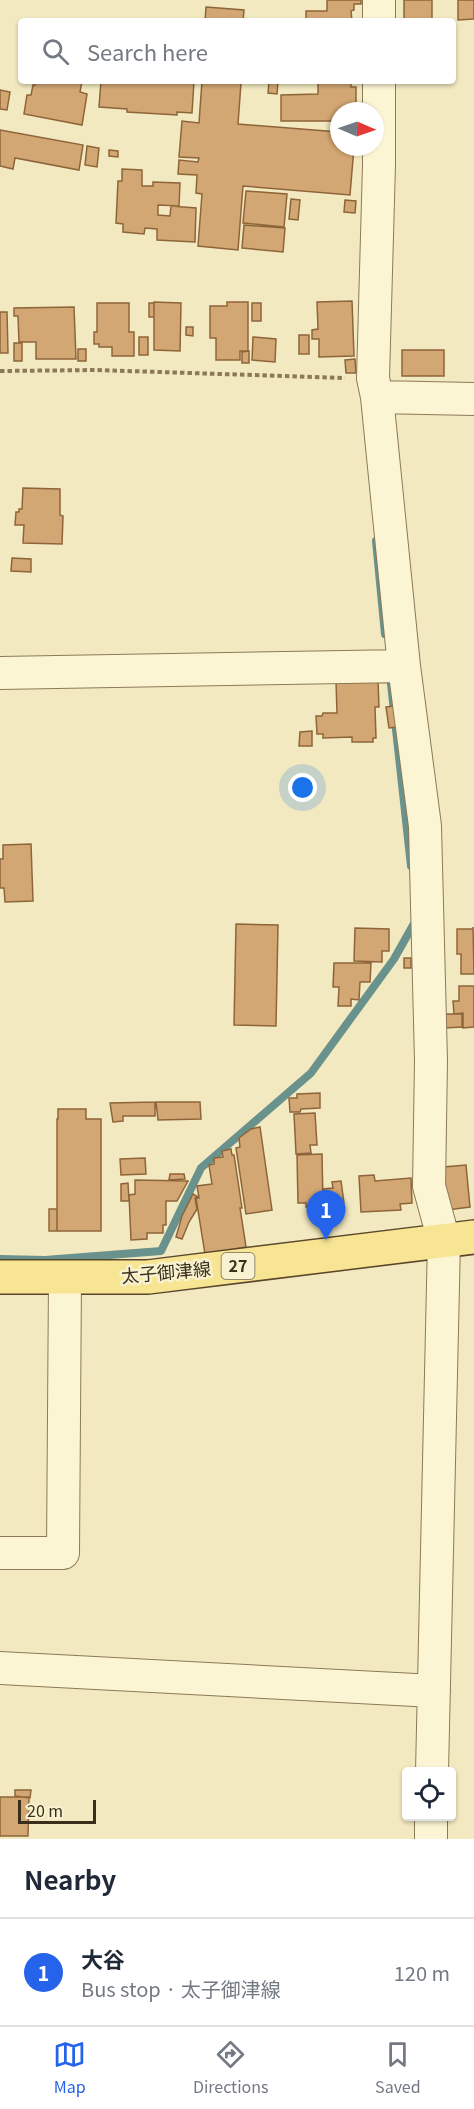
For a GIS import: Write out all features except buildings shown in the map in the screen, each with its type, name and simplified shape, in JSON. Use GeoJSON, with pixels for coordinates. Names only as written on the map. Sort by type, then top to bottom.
{"type":"FeatureCollection","features":[{"type":"Feature","properties":{"kind":"main road","name":"太子御津線"},"geometry":{"type":"LineString","coordinates":[[0,1277],[148,1277],[459,1239]]}},
{"type":"Feature","properties":{"kind":"street"},"geometry":{"type":"LineString","coordinates":[[379,0],[379,18]]}},
{"type":"Feature","properties":{"kind":"street"},"geometry":{"type":"LineString","coordinates":[[379,84],[375,388],[404,666],[425,826],[431,1061],[429,1186],[459,1239],[434,1691],[432,1767]]}},
{"type":"Feature","properties":{"kind":"street"},"geometry":{"type":"LineString","coordinates":[[375,388],[474,399]]}},
{"type":"Feature","properties":{"kind":"street"},"geometry":{"type":"LineString","coordinates":[[0,673],[404,666]]}},
{"type":"Feature","properties":{"kind":"street"},"geometry":{"type":"LineString","coordinates":[[0,1553],[63,1553],[65,1278]]}},
{"type":"Feature","properties":{"kind":"street"},"geometry":{"type":"LineString","coordinates":[[0,1668],[434,1691]]}},
{"type":"Feature","properties":{"kind":"street"},"geometry":{"type":"LineString","coordinates":[[431,1821],[431,1839]]}},
{"type":"Feature","properties":{"kind":"path"},"geometry":{"type":"LineString","coordinates":[[0,372],[98,370],[193,372],[298,378],[375,388]]}},
{"type":"Feature","properties":{"kind":"waterway"},"geometry":{"type":"LineString","coordinates":[[376,541],[385,634]]}},
{"type":"Feature","properties":{"kind":"waterway"},"geometry":{"type":"LineString","coordinates":[[391,684],[411,866]]}},
{"type":"Feature","properties":{"kind":"waterway"},"geometry":{"type":"LineString","coordinates":[[0,1259],[45,1260],[161,1251],[201,1168],[311,1073],[394,959],[416,920]]}},
{"type":"Feature","properties":{"kind":"place","name":"大谷"},"geometry":{"type":"Point","coordinates":[326,1240]}}]}
